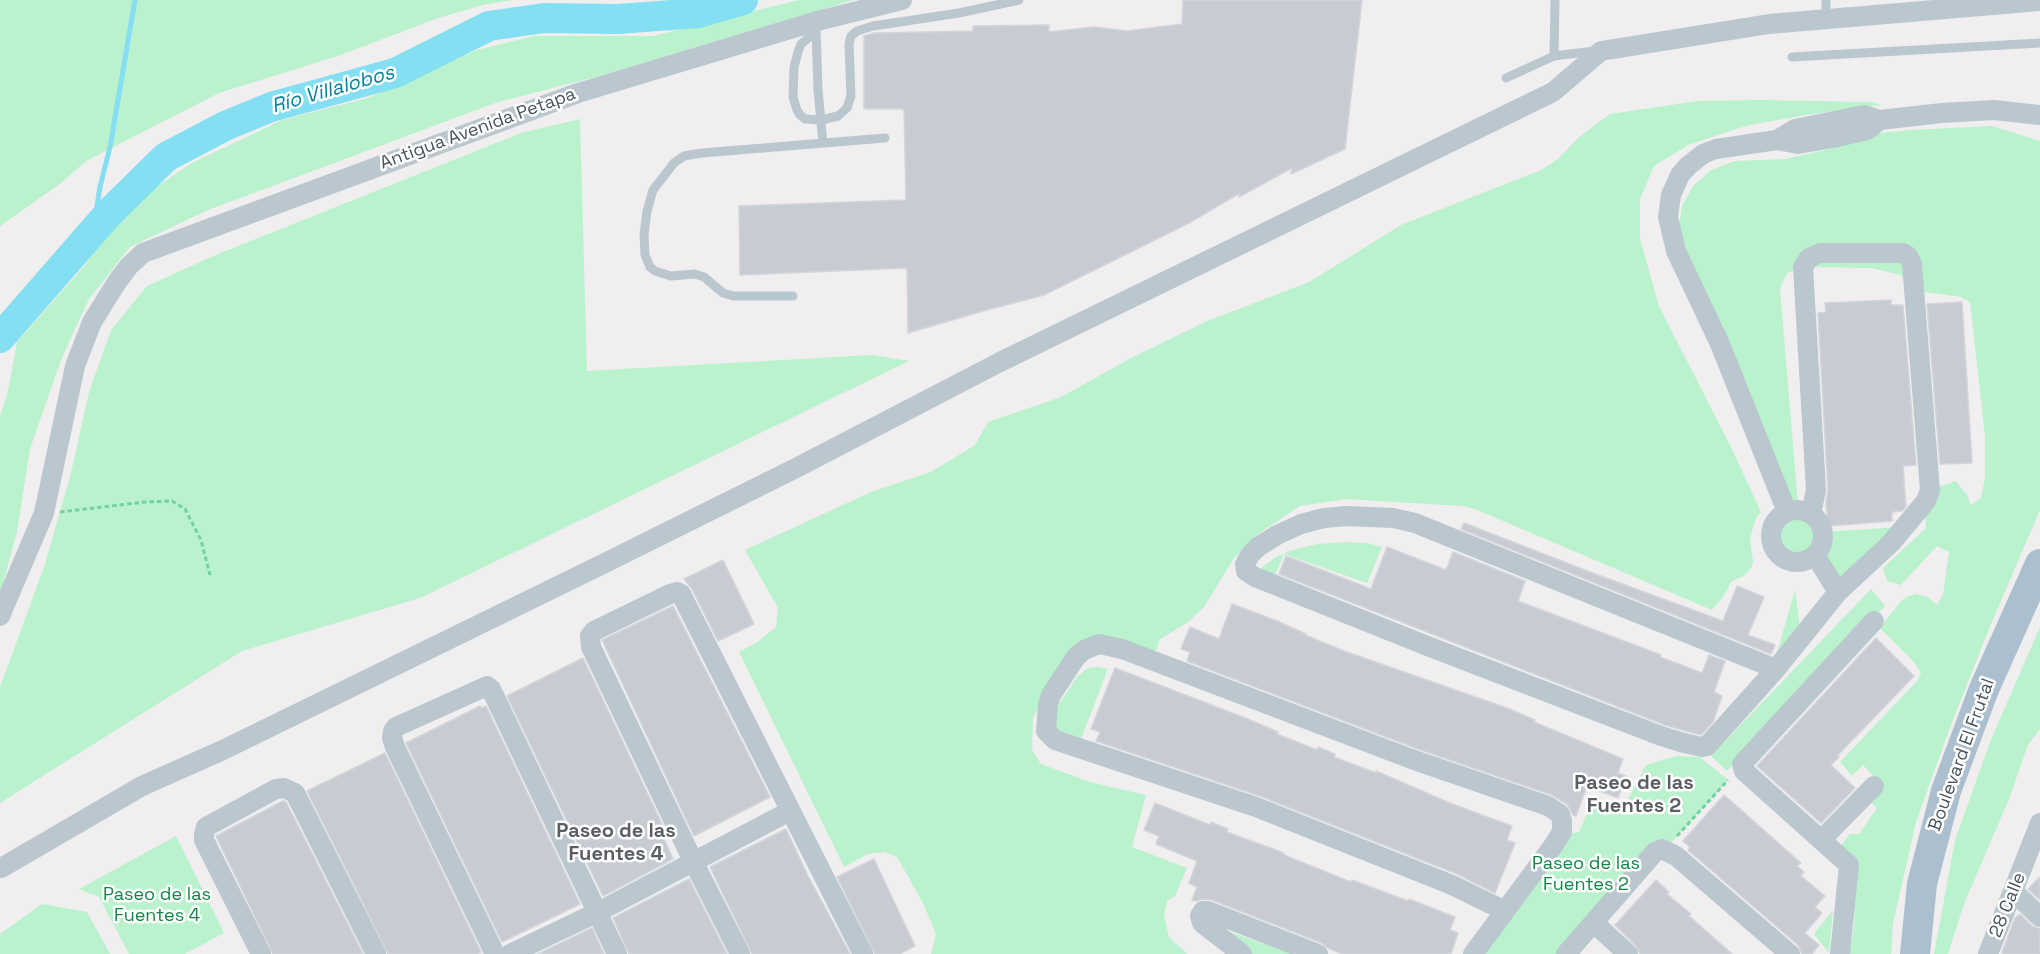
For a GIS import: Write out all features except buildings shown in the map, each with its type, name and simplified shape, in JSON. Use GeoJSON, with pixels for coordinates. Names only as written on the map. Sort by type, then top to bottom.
{"type":"FeatureCollection","features":[{"type":"Feature","properties":{"kind":"main road","name":"Boulevard El Frutal"},"geometry":{"type":"LineString","coordinates":[[1914,954],[1922,884],[1946,791],[1984,689],[2040,564]]}},
{"type":"Feature","properties":{"kind":"street","name":"Antigua Avenida Petapa"},"geometry":{"type":"LineString","coordinates":[[0,616],[44,513],[75,366],[92,322],[117,282],[143,253],[578,93],[902,0]]}},
{"type":"Feature","properties":{"kind":"street"},"geometry":{"type":"LineString","coordinates":[[1,868],[142,786],[223,750],[630,551],[1000,362],[1553,92],[1601,51],[1769,24],[1826,9],[2040,1]]}},
{"type":"Feature","properties":{"kind":"street"},"geometry":{"type":"LineString","coordinates":[[1787,512],[1720,344],[1676,251],[1669,229],[1669,206],[1680,175],[1693,161],[1716,149],[1777,140],[1798,144],[1833,138],[1867,130],[1880,120],[1970,110],[2040,115]]}},
{"type":"Feature","properties":{"kind":"street"},"geometry":{"type":"LineString","coordinates":[[1776,669],[1416,523],[1393,518],[1347,516],[1324,518],[1301,524],[1258,547],[1245,564],[1246,571],[1269,584],[1598,712],[1684,743],[1707,746],[1776,669],[1838,592],[1891,543],[1926,501],[1930,490],[1912,264],[1908,256],[1903,253],[1820,253],[1809,258],[1803,267],[1816,490],[1811,514]]}},
{"type":"Feature","properties":{"kind":"street"},"geometry":{"type":"LineString","coordinates":[[1795,510],[1811,514],[1817,520],[1823,534],[1822,542],[1815,555],[1808,560],[1792,561],[1784,558],[1773,547],[1771,539],[1775,523],[1787,512],[1795,510]]}},
{"type":"Feature","properties":{"kind":"street"},"geometry":{"type":"LineString","coordinates":[[1815,555],[1838,592]]}},
{"type":"Feature","properties":{"kind":"street"},"geometry":{"type":"LineString","coordinates":[[740,954],[591,647],[590,636],[594,631],[677,592],[681,594],[863,954]]}},
{"type":"Feature","properties":{"kind":"street"},"geometry":{"type":"LineString","coordinates":[[1840,954],[1849,865],[1744,771],[1742,764],[1874,621]]}},
{"type":"Feature","properties":{"kind":"street"},"geometry":{"type":"LineString","coordinates":[[1473,954],[1505,911],[1562,832],[1560,814],[1548,806],[1414,760],[1106,644],[1093,646],[1076,657],[1051,695],[1048,704],[1046,731],[1055,740],[1256,807],[1452,885],[1505,911]]}},
{"type":"Feature","properties":{"kind":"street"},"geometry":{"type":"LineString","coordinates":[[495,954],[392,738],[396,727],[487,686],[491,689],[617,954]]}},
{"type":"Feature","properties":{"kind":"street"},"geometry":{"type":"LineString","coordinates":[[1822,839],[1874,786]]}},
{"type":"Feature","properties":{"kind":"street"},"geometry":{"type":"LineString","coordinates":[[261,954],[204,840],[204,834],[206,827],[276,789],[284,788],[295,793],[376,954]]}},
{"type":"Feature","properties":{"kind":"street"},"geometry":{"type":"LineString","coordinates":[[510,954],[596,913],[790,811]]}},
{"type":"Feature","properties":{"kind":"street","name":"28 Calle"},"geometry":{"type":"LineString","coordinates":[[1988,954],[2040,823]]}},
{"type":"Feature","properties":{"kind":"street"},"geometry":{"type":"LineString","coordinates":[[1566,954],[1655,852],[1666,850],[1676,856],[1790,954]]}},
{"type":"Feature","properties":{"kind":"street"},"geometry":{"type":"LineString","coordinates":[[2013,891],[2040,917]]}},
{"type":"Feature","properties":{"kind":"street"},"geometry":{"type":"LineString","coordinates":[[1242,954],[1202,923],[1200,916],[1203,911],[1318,954]]}},
{"type":"Feature","properties":{"kind":"street"},"geometry":{"type":"LineString","coordinates":[[1594,923],[1628,954]]}},
{"type":"Feature","properties":{"kind":"lane"},"geometry":{"type":"LineString","coordinates":[[817,26],[801,44],[798,52],[794,67],[794,97],[796,110],[800,116],[805,119],[821,120],[838,116],[847,108],[851,96],[849,44],[851,36],[856,31],[1019,0]]}},
{"type":"Feature","properties":{"kind":"lane"},"geometry":{"type":"LineString","coordinates":[[1554,56],[1555,0]]}},
{"type":"Feature","properties":{"kind":"lane"},"geometry":{"type":"LineString","coordinates":[[817,26],[823,143]]}},
{"type":"Feature","properties":{"kind":"lane"},"geometry":{"type":"LineString","coordinates":[[1792,57],[2040,43]]}},
{"type":"Feature","properties":{"kind":"lane"},"geometry":{"type":"LineString","coordinates":[[1506,78],[1554,56],[1601,51]]}},
{"type":"Feature","properties":{"kind":"lane"},"geometry":{"type":"LineString","coordinates":[[793,296],[733,297],[723,293],[704,277],[695,274],[671,276],[655,271],[650,267],[645,255],[644,235],[653,190],[674,163],[684,156],[885,138]]}},
{"type":"Feature","properties":{"kind":"path"},"geometry":{"type":"LineString","coordinates":[[44,513],[172,501],[185,509],[201,540],[210,575]]}},
{"type":"Feature","properties":{"kind":"path"},"geometry":{"type":"LineString","coordinates":[[1666,850],[1728,780]]}},
{"type":"Feature","properties":{"kind":"green space"},"geometry":{"type":"Polygon","coordinates":[[[0,0],[513,0],[483,5],[438,18],[341,55],[219,93],[86,161],[60,184],[0,226],[0,0]]]}},
{"type":"Feature","properties":{"kind":"green space"},"geometry":{"type":"Polygon","coordinates":[[[799,0],[853,0],[603,75],[498,102],[208,210],[130,247],[89,299],[61,360],[30,449],[17,532],[0,594],[0,416],[7,395],[17,342],[79,272],[133,203],[190,164],[282,120],[368,98],[477,50],[534,36],[653,36],[799,0]]]}},
{"type":"Feature","properties":{"kind":"green space"},"geometry":{"type":"Polygon","coordinates":[[[1698,101],[1871,102],[1882,105],[1749,125],[1688,145],[1654,166],[1640,199],[1640,239],[1659,306],[1732,449],[1761,512],[1756,518],[1750,538],[1753,562],[1751,568],[1744,576],[1732,581],[1712,610],[1475,509],[1463,506],[1345,499],[1300,506],[1258,534],[1234,558],[1204,607],[1187,623],[1160,639],[1153,658],[1095,643],[1049,684],[1033,718],[1032,750],[1041,764],[1093,783],[1146,795],[1132,847],[1187,868],[1175,896],[1167,901],[1164,915],[1169,937],[1187,954],[931,954],[936,934],[923,903],[897,857],[884,852],[868,854],[844,867],[739,652],[756,643],[776,627],[778,608],[745,550],[871,492],[931,472],[975,445],[988,422],[1061,397],[1131,358],[1205,322],[1309,282],[1401,225],[1541,170],[1558,159],[1579,137],[1610,114],[1698,101]]]}},
{"type":"Feature","properties":{"kind":"green space"},"geometry":{"type":"Polygon","coordinates":[[[580,119],[587,371],[872,355],[909,361],[420,598],[242,651],[0,803],[0,687],[44,567],[70,477],[89,392],[111,330],[147,286],[218,254],[521,133],[580,119]]]}},
{"type":"Feature","properties":{"kind":"green space"},"geometry":{"type":"Polygon","coordinates":[[[1992,126],[2040,141],[2040,510],[1991,624],[1916,822],[1893,924],[1891,954],[1850,954],[1856,887],[1844,857],[1842,844],[1850,834],[1859,834],[1877,808],[1864,796],[1877,780],[1863,765],[1852,776],[1840,762],[1917,681],[1921,673],[1913,661],[1880,628],[1901,601],[1908,596],[1916,594],[1927,597],[1937,605],[1943,595],[1949,552],[1937,546],[1901,585],[1887,581],[1883,568],[1926,528],[1925,499],[1938,487],[1956,481],[1967,495],[1971,505],[1981,498],[1985,478],[1985,436],[1970,302],[1961,297],[1917,291],[1901,275],[1871,268],[1801,267],[1787,273],[1780,289],[1798,505],[1785,502],[1695,275],[1679,227],[1682,206],[1693,186],[1711,170],[1735,161],[1785,159],[1830,149],[1862,135],[1992,126]]]}},
{"type":"Feature","properties":{"kind":"green space"},"geometry":{"type":"Polygon","coordinates":[[[1797,508],[1804,509],[1817,517],[1823,532],[1900,527],[1852,574],[1837,577],[1826,567],[1823,533],[1817,547],[1803,555],[1788,553],[1778,542],[1776,527],[1779,520],[1783,514],[1797,508]]]}},
{"type":"Feature","properties":{"kind":"green space"},"geometry":{"type":"Polygon","coordinates":[[[1345,542],[1382,547],[1367,583],[1284,554],[1268,592],[1252,587],[1250,580],[1257,571],[1276,557],[1292,550],[1317,544],[1345,542]]]}},
{"type":"Feature","properties":{"kind":"green space"},"geometry":{"type":"Polygon","coordinates":[[[1871,589],[1885,606],[1727,771],[1711,756],[1871,589]]]}},
{"type":"Feature","properties":{"kind":"green space"},"geometry":{"type":"Polygon","coordinates":[[[1795,590],[1801,635],[1774,663],[1795,590]]]}},
{"type":"Feature","properties":{"kind":"green space"},"geometry":{"type":"Polygon","coordinates":[[[2040,627],[2040,729],[2028,745],[2009,799],[1964,904],[1948,954],[1934,954],[1955,840],[1990,742],[2040,627]]]}},
{"type":"Feature","properties":{"kind":"green space"},"geometry":{"type":"Polygon","coordinates":[[[1088,668],[1108,669],[1077,749],[1067,747],[1051,722],[1059,704],[1077,677],[1088,668]]]}},
{"type":"Feature","properties":{"kind":"green space","name":"Paseo de las Fuentes 2"},"geometry":{"type":"Polygon","coordinates":[[[1676,756],[1700,757],[1728,780],[1571,954],[1470,954],[1563,835],[1579,832],[1593,799],[1614,808],[1625,805],[1646,765],[1676,756]]]}},
{"type":"Feature","properties":{"kind":"green space","name":"Paseo de las Fuentes 4"},"geometry":{"type":"Polygon","coordinates":[[[176,836],[224,933],[185,954],[129,954],[99,897],[79,889],[176,836]]]}},
{"type":"Feature","properties":{"kind":"green space"},"geometry":{"type":"Polygon","coordinates":[[[42,904],[87,912],[110,954],[0,954],[0,934],[42,904]]]}},
{"type":"Feature","properties":{"kind":"green space"},"geometry":{"type":"Polygon","coordinates":[[[1833,910],[1829,953],[1814,934],[1833,910]]]}},
{"type":"Feature","properties":{"kind":"green space"},"geometry":{"type":"Polygon","coordinates":[[[1205,923],[1292,954],[1233,954],[1205,923]]]}},
{"type":"Feature","properties":{"kind":"waterway"},"geometry":{"type":"LineString","coordinates":[[93,232],[135,0]]}},
{"type":"Feature","properties":{"kind":"waterway","name":"Río Villalobos"},"geometry":{"type":"LineString","coordinates":[[0,338],[109,213],[166,157],[225,126],[271,107],[395,73],[489,26],[544,18],[618,19],[698,13],[743,0]]}},
{"type":"Feature","properties":{"kind":"district","name":"Paseo de las Fuentes 2"},"geometry":{"type":"Point","coordinates":[1634,796]}},
{"type":"Feature","properties":{"kind":"district","name":"Paseo de las Fuentes 4"},"geometry":{"type":"Point","coordinates":[616,844]}}]}
